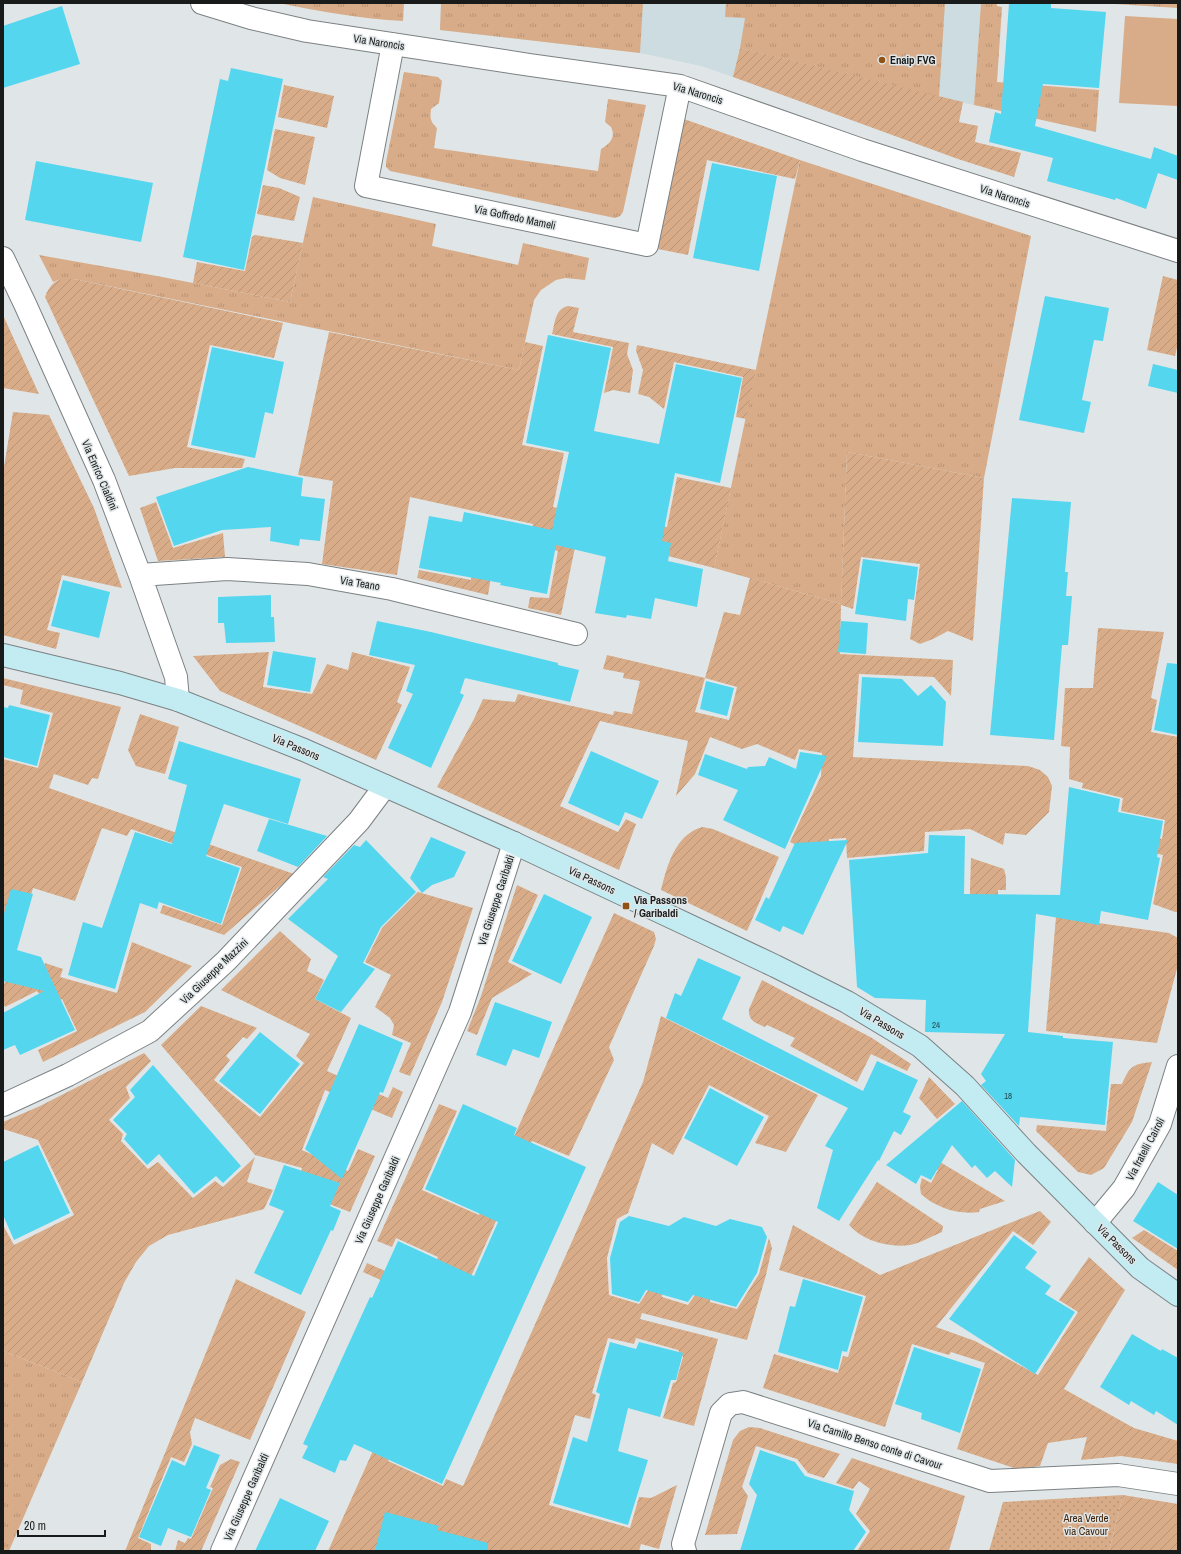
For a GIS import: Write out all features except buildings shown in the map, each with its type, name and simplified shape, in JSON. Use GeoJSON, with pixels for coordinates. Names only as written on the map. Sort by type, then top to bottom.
{"type":"FeatureCollection","features":[{"type":"Feature","properties":{"kind":"street","name":"Via Naroncis"},"geometry":{"type":"LineString","coordinates":[[202,3],[251,18],[307,31],[680,86],[862,150],[1178,250]]}},
{"type":"Feature","properties":{"kind":"street","name":"Via Goffredo Mameli"},"geometry":{"type":"LineString","coordinates":[[393,44],[366,186],[647,245],[680,86]]}},
{"type":"Feature","properties":{"kind":"street","name":"Via Enrico Cialdini"},"geometry":{"type":"LineString","coordinates":[[3,258],[17,285],[104,480],[140,575],[176,677],[178,700]]}},
{"type":"Feature","properties":{"kind":"street","name":"Via Teano"},"geometry":{"type":"LineString","coordinates":[[140,575],[227,569],[308,574],[392,589],[576,634]]}},
{"type":"Feature","properties":{"kind":"street","name":"Via Passons"},"geometry":{"type":"LineString","coordinates":[[3,655],[120,683],[178,700],[304,750],[514,843],[781,969],[847,1002],[920,1046],[965,1086],[1026,1153],[1140,1268],[1178,1295]]}},
{"type":"Feature","properties":{"kind":"street","name":"Via Giuseppe Mazzini"},"geometry":{"type":"LineString","coordinates":[[3,1105],[68,1075],[150,1031],[231,956],[359,821],[385,786]]}},
{"type":"Feature","properties":{"kind":"street","name":"Via Giuseppe Garibaldi"},"geometry":{"type":"LineString","coordinates":[[222,1551],[460,1012],[514,843]]}},
{"type":"Feature","properties":{"kind":"street","name":"Via fratelli Cairoli"},"geometry":{"type":"LineString","coordinates":[[1095,1223],[1124,1188],[1160,1124],[1178,1066]]}},
{"type":"Feature","properties":{"kind":"street","name":"Via Camillo Benso conte di Cavour"},"geometry":{"type":"LineString","coordinates":[[685,1551],[683,1544],[721,1413],[730,1404],[743,1402],[990,1481],[1118,1475],[1178,1484]]}},
{"type":"Feature","properties":{"kind":"shaded area","name":"Enaip FVG"},"geometry":{"type":"Polygon","coordinates":[[[441,3],[981,3],[974,105],[944,99],[740,48],[733,77],[701,66],[640,53],[440,30],[441,3]]]}},
{"type":"Feature","properties":{"kind":"green space"},"geometry":{"type":"Polygon","coordinates":[[[278,3],[404,3],[403,21],[356,17],[278,3]]]}},
{"type":"Feature","properties":{"kind":"green space"},"geometry":{"type":"Polygon","coordinates":[[[441,3],[643,3],[640,53],[440,30],[441,3]]]}},
{"type":"Feature","properties":{"kind":"green space"},"geometry":{"type":"Polygon","coordinates":[[[726,3],[945,3],[939,97],[740,48],[745,18],[725,17],[726,3]]]}},
{"type":"Feature","properties":{"kind":"green space"},"geometry":{"type":"Polygon","coordinates":[[[981,3],[997,3],[997,6],[1002,7],[997,82],[1099,90],[1096,132],[974,105],[981,3]]]}},
{"type":"Feature","properties":{"kind":"green space"},"geometry":{"type":"Polygon","coordinates":[[[1099,3],[1178,3],[1178,8],[1099,3]]]}},
{"type":"Feature","properties":{"kind":"green space"},"geometry":{"type":"Polygon","coordinates":[[[1125,16],[1178,19],[1178,106],[1119,103],[1125,16]]]}},
{"type":"Feature","properties":{"kind":"green space"},"geometry":{"type":"Polygon","coordinates":[[[740,48],[963,102],[959,122],[978,126],[975,142],[1021,153],[1014,177],[958,159],[733,77],[740,48]]]}},
{"type":"Feature","properties":{"kind":"green space"},"geometry":{"type":"Polygon","coordinates":[[[404,72],[438,77],[442,81],[439,103],[431,109],[431,119],[437,128],[434,148],[598,171],[601,149],[611,140],[613,134],[611,127],[605,122],[608,99],[646,105],[623,212],[620,216],[615,218],[390,171],[386,167],[386,162],[404,72]]]}},
{"type":"Feature","properties":{"kind":"green space"},"geometry":{"type":"Polygon","coordinates":[[[284,85],[334,96],[327,128],[278,117],[284,85]]]}},
{"type":"Feature","properties":{"kind":"green space"},"geometry":{"type":"Polygon","coordinates":[[[684,119],[800,160],[795,179],[707,160],[688,255],[658,249],[684,119]]]}},
{"type":"Feature","properties":{"kind":"green space"},"geometry":{"type":"Polygon","coordinates":[[[275,129],[315,137],[305,185],[280,178],[267,170],[275,129]]]}},
{"type":"Feature","properties":{"kind":"green space"},"geometry":{"type":"Polygon","coordinates":[[[800,160],[1031,236],[984,478],[847,452],[841,604],[714,568],[800,160]]]}},
{"type":"Feature","properties":{"kind":"green space"},"geometry":{"type":"Polygon","coordinates":[[[263,185],[279,188],[300,197],[294,221],[257,214],[263,185]]]}},
{"type":"Feature","properties":{"kind":"green space"},"geometry":{"type":"Polygon","coordinates":[[[313,197],[436,224],[432,246],[518,265],[523,243],[589,258],[585,280],[565,278],[556,280],[541,290],[534,300],[519,370],[74,279],[61,279],[53,282],[39,255],[290,302],[313,197]]]}},
{"type":"Feature","properties":{"kind":"green space"},"geometry":{"type":"Polygon","coordinates":[[[255,235],[303,243],[290,302],[193,283],[197,262],[245,271],[252,237],[255,235]]]}},
{"type":"Feature","properties":{"kind":"green space"},"geometry":{"type":"Polygon","coordinates":[[[1163,276],[1178,280],[1178,343],[1175,356],[1147,350],[1163,276]]]}},
{"type":"Feature","properties":{"kind":"green space"},"geometry":{"type":"Polygon","coordinates":[[[61,279],[74,279],[283,323],[274,358],[210,345],[187,447],[245,459],[242,468],[175,468],[129,476],[45,297],[51,286],[61,279]]]}},
{"type":"Feature","properties":{"kind":"green space"},"geometry":{"type":"Polygon","coordinates":[[[568,306],[579,308],[573,332],[629,343],[627,354],[633,370],[630,393],[613,390],[604,393],[613,347],[552,334],[558,313],[560,310],[568,306]]]}},
{"type":"Feature","properties":{"kind":"green space"},"geometry":{"type":"Polygon","coordinates":[[[3,315],[39,394],[3,388],[3,315]]]}},
{"type":"Feature","properties":{"kind":"green space"},"geometry":{"type":"Polygon","coordinates":[[[329,332],[519,370],[525,342],[543,346],[522,445],[564,453],[553,507],[595,515],[578,533],[561,615],[528,608],[530,597],[549,598],[558,551],[518,543],[530,539],[533,524],[410,497],[397,575],[322,564],[333,481],[298,475],[329,332]]]}},
{"type":"Feature","properties":{"kind":"green space"},"geometry":{"type":"Polygon","coordinates":[[[637,345],[756,370],[746,419],[736,417],[743,377],[674,362],[664,409],[649,397],[638,394],[643,370],[636,351],[637,345]]]}},
{"type":"Feature","properties":{"kind":"green space"},"geometry":{"type":"Polygon","coordinates":[[[13,412],[49,415],[94,508],[122,588],[62,575],[47,630],[60,633],[56,649],[3,635],[3,473],[13,412]]]}},
{"type":"Feature","properties":{"kind":"green space"},"geometry":{"type":"Polygon","coordinates":[[[847,452],[984,478],[973,641],[948,631],[920,644],[910,639],[920,564],[861,557],[853,609],[841,605],[840,654],[953,660],[951,696],[934,677],[859,674],[853,757],[1028,766],[1040,770],[1048,777],[1052,786],[1049,812],[1026,835],[1005,833],[1003,845],[970,829],[925,832],[924,851],[847,858],[846,838],[829,839],[829,861],[790,842],[821,776],[822,753],[799,749],[795,760],[757,744],[742,749],[710,737],[695,774],[676,796],[688,741],[600,721],[560,806],[618,832],[626,819],[636,824],[619,870],[437,787],[474,719],[483,699],[515,702],[518,694],[613,715],[614,711],[632,714],[640,681],[623,678],[624,673],[603,669],[607,655],[705,678],[724,612],[740,615],[750,578],[841,604],[847,452]],[[705,678],[695,712],[729,720],[737,687],[705,678]]]}},
{"type":"Feature","properties":{"kind":"green space"},"geometry":{"type":"Polygon","coordinates":[[[677,477],[731,488],[714,568],[626,545],[630,520],[667,527],[677,477]]]}},
{"type":"Feature","properties":{"kind":"green space"},"geometry":{"type":"Polygon","coordinates":[[[156,502],[173,548],[223,533],[225,557],[158,561],[140,508],[156,502]]]}},
{"type":"Feature","properties":{"kind":"green space"},"geometry":{"type":"Polygon","coordinates":[[[480,530],[498,534],[488,595],[417,578],[419,570],[471,580],[480,530]]]}},
{"type":"Feature","properties":{"kind":"green space"},"geometry":{"type":"Polygon","coordinates":[[[1098,628],[1164,632],[1151,698],[1157,700],[1151,732],[1178,737],[1178,912],[1153,904],[1163,855],[1110,844],[1113,830],[1162,839],[1165,820],[1121,811],[1123,798],[1082,788],[1083,783],[1069,779],[1070,747],[1061,746],[1065,688],[1093,688],[1098,628]]]}},
{"type":"Feature","properties":{"kind":"green space"},"geometry":{"type":"Polygon","coordinates":[[[269,652],[263,687],[312,694],[327,664],[348,670],[352,652],[410,667],[397,702],[402,705],[376,760],[220,691],[193,656],[269,652]]]}},
{"type":"Feature","properties":{"kind":"green space"},"geometry":{"type":"Polygon","coordinates":[[[3,678],[121,707],[98,779],[92,778],[88,785],[54,774],[49,788],[294,874],[224,935],[160,913],[163,905],[222,925],[242,867],[131,829],[127,836],[102,828],[75,901],[33,888],[17,943],[3,939],[3,759],[38,768],[53,713],[20,704],[23,690],[3,685],[3,678]]]}},
{"type":"Feature","properties":{"kind":"green space"},"geometry":{"type":"Polygon","coordinates":[[[140,714],[179,727],[165,774],[136,766],[128,750],[140,714]]]}},
{"type":"Feature","properties":{"kind":"green space"},"geometry":{"type":"Polygon","coordinates":[[[702,827],[713,829],[779,857],[747,931],[661,890],[669,862],[679,844],[693,831],[702,827]]]}},
{"type":"Feature","properties":{"kind":"green space"},"geometry":{"type":"Polygon","coordinates":[[[971,858],[1004,869],[1006,877],[1006,890],[998,890],[997,921],[969,921],[971,858]]]}},
{"type":"Feature","properties":{"kind":"green space"},"geometry":{"type":"Polygon","coordinates":[[[517,885],[538,895],[508,962],[532,974],[492,998],[477,1035],[467,1031],[480,999],[517,885]]]}},
{"type":"Feature","properties":{"kind":"green space"},"geometry":{"type":"Polygon","coordinates":[[[418,892],[473,908],[442,1002],[410,1076],[399,1072],[411,1043],[392,1035],[394,1025],[390,1018],[375,1007],[391,975],[365,962],[382,928],[418,892]]]}},
{"type":"Feature","properties":{"kind":"green space"},"geometry":{"type":"Polygon","coordinates":[[[614,913],[654,932],[656,939],[609,1047],[614,1060],[569,1156],[532,1141],[388,1461],[443,1486],[446,1479],[463,1486],[643,1082],[661,1016],[818,1095],[786,1152],[755,1143],[769,1116],[709,1085],[673,1155],[652,1143],[628,1213],[617,1219],[607,1258],[609,1295],[639,1304],[661,1271],[662,1297],[688,1305],[710,1273],[710,1302],[737,1309],[759,1274],[769,1238],[772,1248],[766,1275],[747,1340],[642,1313],[640,1319],[718,1339],[694,1426],[663,1418],[673,1383],[676,1382],[683,1357],[678,1350],[636,1338],[634,1344],[608,1338],[592,1393],[596,1395],[590,1419],[575,1415],[549,1505],[630,1528],[639,1497],[651,1498],[677,1485],[659,1549],[641,1544],[639,1551],[328,1551],[438,1306],[363,1272],[367,1263],[424,1288],[438,1257],[396,1238],[392,1247],[377,1241],[439,1104],[457,1111],[422,1190],[479,1215],[614,913]]]}},
{"type":"Feature","properties":{"kind":"green space"},"geometry":{"type":"Polygon","coordinates":[[[1056,917],[1169,933],[1178,938],[1178,965],[1157,1043],[1046,1031],[1056,917]]]}},
{"type":"Feature","properties":{"kind":"green space"},"geometry":{"type":"Polygon","coordinates":[[[280,931],[311,959],[307,971],[324,980],[315,999],[351,1018],[327,1071],[388,1098],[393,1087],[403,1092],[392,1118],[325,1090],[302,1150],[348,1171],[358,1149],[375,1156],[350,1212],[311,1197],[299,1179],[302,1168],[255,1155],[161,1045],[201,1006],[257,1028],[247,1039],[243,1037],[226,1056],[230,1060],[214,1080],[260,1117],[304,1063],[296,1056],[310,1034],[221,990],[280,931]]]}},
{"type":"Feature","properties":{"kind":"green space"},"geometry":{"type":"Polygon","coordinates":[[[132,942],[192,966],[145,1012],[43,1062],[38,1050],[77,1031],[62,999],[57,1001],[43,999],[37,991],[5,1007],[3,1003],[3,992],[7,976],[38,984],[45,963],[63,969],[60,977],[117,993],[132,942]]]}},
{"type":"Feature","properties":{"kind":"green space"},"geometry":{"type":"Polygon","coordinates":[[[762,980],[872,1038],[911,1064],[907,1071],[871,1054],[857,1082],[790,1046],[795,1038],[767,1025],[765,1027],[751,1019],[749,1009],[762,980]]]}},
{"type":"Feature","properties":{"kind":"green space"},"geometry":{"type":"Polygon","coordinates":[[[144,1053],[151,1061],[126,1087],[130,1098],[109,1120],[123,1134],[121,1141],[148,1169],[158,1162],[193,1198],[215,1181],[223,1187],[255,1157],[247,1182],[273,1190],[264,1209],[168,1235],[149,1246],[136,1262],[124,1283],[82,1382],[3,1351],[3,1225],[14,1245],[74,1215],[38,1140],[3,1129],[3,1122],[40,1106],[144,1053]]]}},
{"type":"Feature","properties":{"kind":"green space"},"geometry":{"type":"Polygon","coordinates":[[[1152,1062],[1132,1122],[1104,1168],[1091,1175],[1078,1172],[1036,1131],[1037,1125],[1106,1131],[1111,1084],[1122,1084],[1127,1073],[1133,1067],[1152,1062]]]}},
{"type":"Feature","properties":{"kind":"green space"},"geometry":{"type":"Polygon","coordinates":[[[929,1077],[955,1104],[937,1119],[919,1098],[929,1077]]]}},
{"type":"Feature","properties":{"kind":"green space"},"geometry":{"type":"Polygon","coordinates":[[[935,1159],[1005,1201],[980,1209],[979,1212],[971,1213],[941,1207],[927,1199],[921,1194],[920,1186],[922,1178],[931,1183],[938,1170],[930,1165],[935,1159]]]}},
{"type":"Feature","properties":{"kind":"green space"},"geometry":{"type":"Polygon","coordinates":[[[877,1182],[943,1226],[942,1232],[918,1243],[902,1246],[877,1242],[855,1231],[849,1225],[877,1182]]]}},
{"type":"Feature","properties":{"kind":"green space"},"geometry":{"type":"Polygon","coordinates":[[[1040,1211],[1051,1222],[1033,1245],[1013,1231],[936,1327],[975,1341],[1038,1375],[1078,1312],[1059,1300],[1089,1257],[1125,1290],[1064,1389],[1134,1428],[1178,1441],[1178,1464],[1121,1456],[1081,1460],[1087,1437],[1048,1443],[1040,1466],[1017,1469],[957,1449],[985,1363],[951,1352],[949,1355],[912,1344],[885,1427],[763,1388],[774,1354],[838,1373],[843,1356],[848,1357],[866,1296],[779,1270],[793,1225],[880,1275],[1040,1211]]]}},
{"type":"Feature","properties":{"kind":"green space"},"geometry":{"type":"Polygon","coordinates":[[[1144,1230],[1178,1251],[1178,1270],[1132,1238],[1144,1230]]]}},
{"type":"Feature","properties":{"kind":"green space"},"geometry":{"type":"Polygon","coordinates":[[[236,1279],[306,1312],[250,1440],[195,1418],[190,1432],[192,1444],[184,1462],[171,1457],[138,1538],[151,1544],[151,1551],[125,1551],[236,1279]]]}},
{"type":"Feature","properties":{"kind":"green space"},"geometry":{"type":"Polygon","coordinates":[[[3,1351],[82,1382],[9,1551],[3,1551],[3,1351]]]}},
{"type":"Feature","properties":{"kind":"green space"},"geometry":{"type":"Polygon","coordinates":[[[749,1427],[760,1428],[840,1454],[824,1478],[808,1473],[797,1459],[756,1446],[742,1487],[748,1496],[737,1534],[705,1535],[733,1440],[740,1431],[749,1427]]]}},
{"type":"Feature","properties":{"kind":"green space"},"geometry":{"type":"Polygon","coordinates":[[[852,1458],[965,1496],[949,1551],[857,1551],[870,1531],[856,1514],[870,1489],[859,1481],[853,1489],[836,1483],[852,1458]]]}},
{"type":"Feature","properties":{"kind":"green space"},"geometry":{"type":"Polygon","coordinates":[[[231,1459],[240,1462],[201,1551],[175,1551],[178,1540],[185,1543],[188,1538],[191,1539],[213,1488],[210,1487],[220,1465],[231,1459]]]}},
{"type":"Feature","properties":{"kind":"green space","name":"Area Verde via Cavour"},"geometry":{"type":"Polygon","coordinates":[[[1123,1495],[1109,1551],[989,1551],[1003,1502],[1123,1495]]]}},
{"type":"Feature","properties":{"kind":"green space"},"geometry":{"type":"Polygon","coordinates":[[[1123,1495],[1178,1504],[1178,1551],[1109,1551],[1123,1495]]]}},
{"type":"Feature","properties":{"kind":"place","name":"Enaip FVG"},"geometry":{"type":"Point","coordinates":[882,60]}},
{"type":"Feature","properties":{"kind":"place","name":"Via Passons / Garibaldi"},"geometry":{"type":"Point","coordinates":[626,906]}}]}
